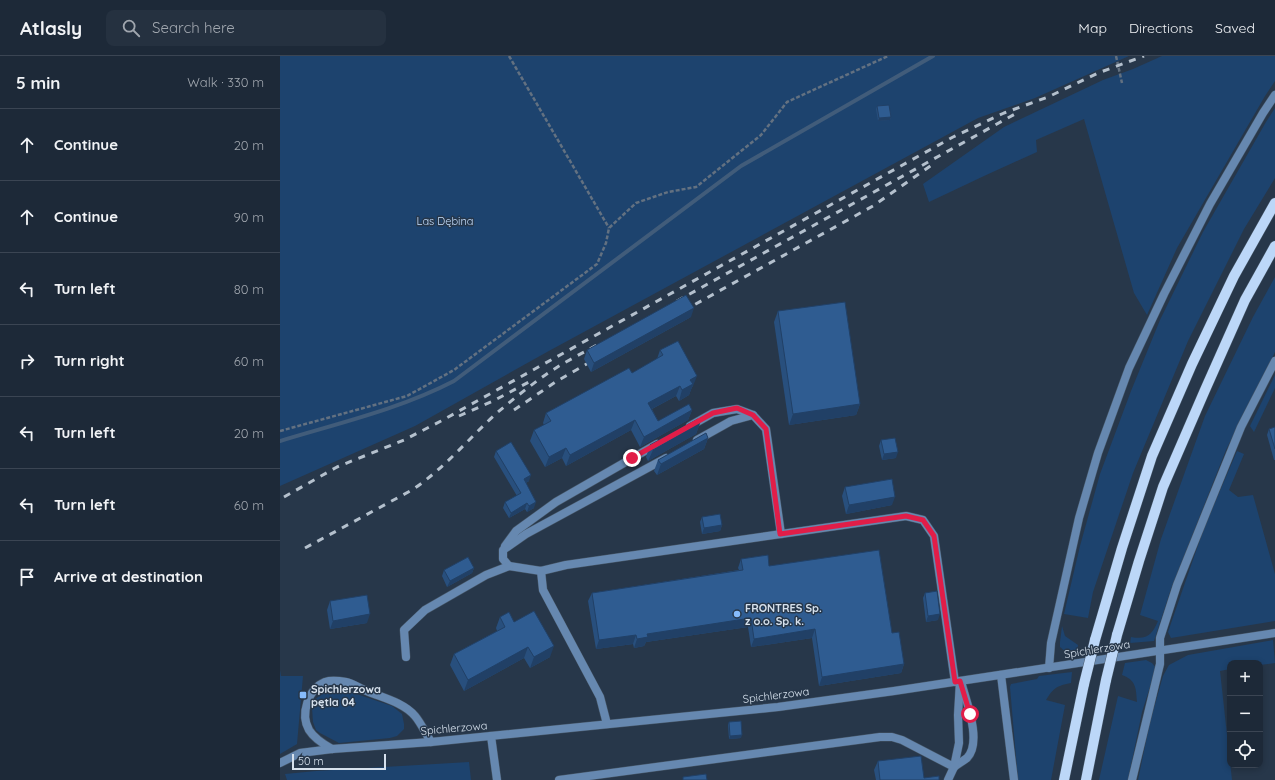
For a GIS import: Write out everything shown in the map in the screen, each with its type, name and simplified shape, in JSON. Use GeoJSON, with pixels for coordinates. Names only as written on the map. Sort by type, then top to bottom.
{"type":"FeatureCollection","features":[{"type":"Feature","properties":{"kind":"main road"},"geometry":{"type":"LineString","coordinates":[[1064,780],[1084,684],[1095,640],[1122,548],[1152,456],[1192,364],[1234,276],[1275,203]]}},
{"type":"Feature","properties":{"kind":"main road"},"geometry":{"type":"LineString","coordinates":[[1086,780],[1106,680],[1117,635],[1163,487],[1204,390],[1245,300],[1275,246]]}},
{"type":"Feature","properties":{"kind":"street"},"geometry":{"type":"LineString","coordinates":[[1049,668],[1051,642],[1079,518],[1098,453],[1129,368],[1164,294],[1210,204],[1262,113],[1275,95]]}},
{"type":"Feature","properties":{"kind":"street"},"geometry":{"type":"LineString","coordinates":[[1132,780],[1160,664],[1160,638],[1165,623],[1178,585],[1241,427],[1275,361]]}},
{"type":"Feature","properties":{"kind":"street"},"geometry":{"type":"LineString","coordinates":[[679,432],[713,413],[737,408],[753,415],[766,429],[780,534]]}},
{"type":"Feature","properties":{"kind":"street"},"geometry":{"type":"LineString","coordinates":[[690,444],[731,421],[753,415]]}},
{"type":"Feature","properties":{"kind":"street"},"geometry":{"type":"LineString","coordinates":[[509,566],[503,559],[502,550],[516,531],[556,502],[666,439]]}},
{"type":"Feature","properties":{"kind":"street"},"geometry":{"type":"LineString","coordinates":[[502,550],[526,534],[676,452]]}},
{"type":"Feature","properties":{"kind":"street"},"geometry":{"type":"LineString","coordinates":[[406,657],[404,630],[425,610],[486,575],[509,566],[540,571],[566,565],[906,516],[923,520],[934,536],[958,681],[958,743],[954,767],[948,780]]}},
{"type":"Feature","properties":{"kind":"street"},"geometry":{"type":"LineString","coordinates":[[540,571],[543,590],[600,697],[607,724]]}},
{"type":"Feature","properties":{"kind":"street","name":"Spichlerzowa"},"geometry":{"type":"LineString","coordinates":[[280,763],[300,753],[332,749],[431,742],[778,707],[1049,668],[1275,633]]}},
{"type":"Feature","properties":{"kind":"street"},"geometry":{"type":"LineString","coordinates":[[1001,675],[1014,780]]}},
{"type":"Feature","properties":{"kind":"street"},"geometry":{"type":"LineString","coordinates":[[332,749],[318,740],[309,729],[305,717],[306,706],[310,696],[316,688],[325,682],[336,681],[347,682],[402,706],[415,716],[431,742]]}},
{"type":"Feature","properties":{"kind":"street"},"geometry":{"type":"LineString","coordinates":[[954,767],[968,757],[972,749],[973,735],[970,714],[958,681]]}},
{"type":"Feature","properties":{"kind":"street"},"geometry":{"type":"LineString","coordinates":[[491,736],[497,780]]}},
{"type":"Feature","properties":{"kind":"street"},"geometry":{"type":"LineString","coordinates":[[559,780],[880,737],[892,737],[902,740],[954,767]]}},
{"type":"Feature","properties":{"kind":"path"},"geometry":{"type":"LineString","coordinates":[[280,431],[407,396],[454,370],[597,264],[606,243],[608,228],[509,56]]}},
{"type":"Feature","properties":{"kind":"path"},"geometry":{"type":"LineString","coordinates":[[608,228],[636,203],[668,192],[696,187],[761,135],[787,102],[888,56]]}},
{"type":"Feature","properties":{"kind":"path"},"geometry":{"type":"LineString","coordinates":[[1116,56],[1122,83]]}},
{"type":"Feature","properties":{"kind":"green space","name":"Las Dębina"},"geometry":{"type":"Polygon","coordinates":[[[280,56],[1129,56],[1035,98],[978,118],[547,352],[415,426],[280,486],[280,56]]]}},
{"type":"Feature","properties":{"kind":"green space"},"geometry":{"type":"Polygon","coordinates":[[[1162,56],[1275,56],[1275,81],[1177,248],[1147,315],[1134,293],[1084,119],[1036,140],[1037,152],[929,202],[923,184],[1004,127],[1103,80],[1162,56]]]}},
{"type":"Feature","properties":{"kind":"green space"},"geometry":{"type":"Polygon","coordinates":[[[1275,108],[1275,178],[1244,229],[1188,341],[1133,473],[1093,592],[1088,618],[1064,614],[1080,546],[1100,474],[1131,391],[1160,320],[1203,232],[1275,108]]]}},
{"type":"Feature","properties":{"kind":"green space"},"geometry":{"type":"Polygon","coordinates":[[[1275,277],[1275,352],[1226,450],[1171,589],[1154,641],[1130,643],[1131,637],[1141,638],[1151,633],[1158,621],[1140,615],[1161,539],[1205,416],[1253,317],[1275,277]]]}},
{"type":"Feature","properties":{"kind":"green space"},"geometry":{"type":"Polygon","coordinates":[[[1275,375],[1275,388],[1254,432],[1250,426],[1275,375]]]}},
{"type":"Feature","properties":{"kind":"green space"},"geometry":{"type":"Polygon","coordinates":[[[1237,451],[1244,454],[1229,490],[1238,497],[1253,495],[1275,574],[1275,621],[1171,638],[1168,632],[1204,528],[1237,451]]]}},
{"type":"Feature","properties":{"kind":"green space"},"geometry":{"type":"Polygon","coordinates":[[[1062,626],[1065,636],[1078,645],[1077,652],[1067,653],[1060,647],[1062,626]]]}},
{"type":"Feature","properties":{"kind":"green space"},"geometry":{"type":"Polygon","coordinates":[[[1273,640],[1275,663],[1263,665],[1263,660],[1227,660],[1227,670],[1220,671],[1227,735],[1227,768],[1231,768],[1232,780],[1138,780],[1150,722],[1163,676],[1169,665],[1188,655],[1273,640]]]}},
{"type":"Feature","properties":{"kind":"green space"},"geometry":{"type":"Polygon","coordinates":[[[1146,660],[1152,663],[1156,668],[1142,712],[1128,780],[1099,780],[1118,696],[1137,702],[1133,682],[1122,675],[1125,663],[1146,660]]]}},
{"type":"Feature","properties":{"kind":"green space"},"geometry":{"type":"Polygon","coordinates":[[[280,670],[281,676],[303,676],[297,744],[280,754],[280,670]]]}},
{"type":"Feature","properties":{"kind":"green space"},"geometry":{"type":"Polygon","coordinates":[[[1072,672],[1071,683],[1056,688],[1051,692],[1046,700],[1065,705],[1051,780],[1018,780],[1010,687],[1011,684],[1037,679],[1039,676],[1072,672]]]}},
{"type":"Feature","properties":{"kind":"green space"},"geometry":{"type":"Polygon","coordinates":[[[339,688],[392,706],[402,714],[404,729],[397,736],[390,738],[339,743],[320,733],[316,730],[313,722],[312,708],[314,700],[329,689],[339,688]]]}},
{"type":"Feature","properties":{"kind":"green space"},"geometry":{"type":"Polygon","coordinates":[[[469,762],[471,780],[287,780],[285,774],[316,771],[469,762]]]}},
{"type":"Feature","properties":{"kind":"building"},"geometry":{"type":"Polygon","coordinates":[[[889,105],[891,117],[879,118],[877,106],[889,105]]]}},
{"type":"Feature","properties":{"kind":"building"},"geometry":{"type":"Polygon","coordinates":[[[686,295],[694,308],[594,363],[587,350],[686,295]]]}},
{"type":"Feature","properties":{"kind":"building"},"geometry":{"type":"Polygon","coordinates":[[[845,302],[860,404],[793,414],[778,311],[845,302]]]}},
{"type":"Feature","properties":{"kind":"building"},"geometry":{"type":"Polygon","coordinates":[[[678,341],[697,376],[690,380],[693,384],[682,390],[680,386],[648,403],[658,421],[689,404],[692,410],[644,437],[635,420],[570,455],[566,448],[549,457],[534,430],[551,421],[546,413],[629,368],[632,373],[663,355],[660,350],[678,341]]]}},
{"type":"Feature","properties":{"kind":"building"},"geometry":{"type":"Polygon","coordinates":[[[698,419],[700,423],[653,450],[650,445],[698,419]]]}},
{"type":"Feature","properties":{"kind":"building"},"geometry":{"type":"Polygon","coordinates":[[[1275,427],[1275,449],[1269,429],[1275,427]]]}},
{"type":"Feature","properties":{"kind":"building"},"geometry":{"type":"Polygon","coordinates":[[[706,433],[708,438],[661,464],[658,460],[706,433]]]}},
{"type":"Feature","properties":{"kind":"building"},"geometry":{"type":"Polygon","coordinates":[[[895,438],[898,452],[884,454],[881,440],[895,438]]]}},
{"type":"Feature","properties":{"kind":"building"},"geometry":{"type":"Polygon","coordinates":[[[511,442],[531,475],[524,479],[536,502],[529,506],[527,503],[511,513],[505,502],[521,493],[496,451],[511,442]]]}},
{"type":"Feature","properties":{"kind":"building"},"geometry":{"type":"Polygon","coordinates":[[[892,479],[895,497],[849,505],[845,487],[892,479]]]}},
{"type":"Feature","properties":{"kind":"building"},"geometry":{"type":"Polygon","coordinates":[[[720,514],[722,525],[704,528],[702,517],[720,514]]]}},
{"type":"Feature","properties":{"kind":"building","name":"FRONTRES Sp. z o.o. Sp. k."},"geometry":{"type":"Polygon","coordinates":[[[879,550],[892,633],[899,632],[904,664],[822,677],[815,629],[754,639],[751,618],[647,634],[648,637],[637,639],[636,635],[599,640],[592,593],[743,570],[741,559],[768,555],[769,566],[879,550]]]}},
{"type":"Feature","properties":{"kind":"building"},"geometry":{"type":"Polygon","coordinates":[[[468,557],[474,568],[450,581],[444,570],[468,557]]]}},
{"type":"Feature","properties":{"kind":"building"},"geometry":{"type":"Polygon","coordinates":[[[937,591],[940,614],[928,616],[925,593],[937,591]]]}},
{"type":"Feature","properties":{"kind":"building"},"geometry":{"type":"Polygon","coordinates":[[[367,595],[370,614],[333,621],[330,601],[367,595]]]}},
{"type":"Feature","properties":{"kind":"building"},"geometry":{"type":"Polygon","coordinates":[[[534,611],[554,646],[534,657],[528,647],[468,680],[454,654],[505,627],[500,617],[509,612],[514,622],[534,611]]]}},
{"type":"Feature","properties":{"kind":"building"},"geometry":{"type":"Polygon","coordinates":[[[741,721],[742,735],[730,736],[729,722],[741,721]]]}},
{"type":"Feature","properties":{"kind":"building"},"geometry":{"type":"Polygon","coordinates":[[[921,756],[924,778],[939,776],[939,780],[880,780],[878,761],[921,756]]]}},
{"type":"Feature","properties":{"kind":"building"},"geometry":{"type":"Polygon","coordinates":[[[706,774],[707,780],[683,780],[683,777],[706,774]]]}},
{"type":"Feature","properties":{"kind":"waterway"},"geometry":{"type":"LineString","coordinates":[[280,441],[391,408],[454,381],[741,166],[933,56]]}},
{"type":"Feature","properties":{"kind":"railway"},"geometry":{"type":"LineString","coordinates":[[284,497],[337,467],[404,440],[441,421],[953,137],[1004,113],[1048,97],[1098,73],[1144,56]]}},
{"type":"Feature","properties":{"kind":"railway"},"geometry":{"type":"LineString","coordinates":[[677,301],[1015,114]]}},
{"type":"Feature","properties":{"kind":"railway"},"geometry":{"type":"LineString","coordinates":[[683,311],[873,206],[936,162]]}},
{"type":"Feature","properties":{"kind":"railway"},"geometry":{"type":"LineString","coordinates":[[305,548],[412,490],[435,472],[487,422],[520,394],[543,376],[597,345]]}},
{"type":"Feature","properties":{"kind":"railway"},"geometry":{"type":"LineString","coordinates":[[514,410],[557,381],[597,358]]}},
{"type":"Feature","properties":{"kind":"railway"},"geometry":{"type":"LineString","coordinates":[[459,416],[493,401],[529,382]]}},
{"type":"Feature","properties":{"kind":"place","name":"FRONTRES Sp. z o.o. Sp. k."},"geometry":{"type":"Point","coordinates":[737,614]}},
{"type":"Feature","properties":{"kind":"place","name":"Spichlerzowa pętla 04"},"geometry":{"type":"Point","coordinates":[303,695]}},
{"type":"Feature","properties":{"kind":"route"},"geometry":{"type":"LineString","coordinates":[[632,458],[713,413],[737,408],[753,415],[766,429],[780,534],[906,516],[923,520],[934,536],[955,682],[960,681],[970,714]]}}]}
